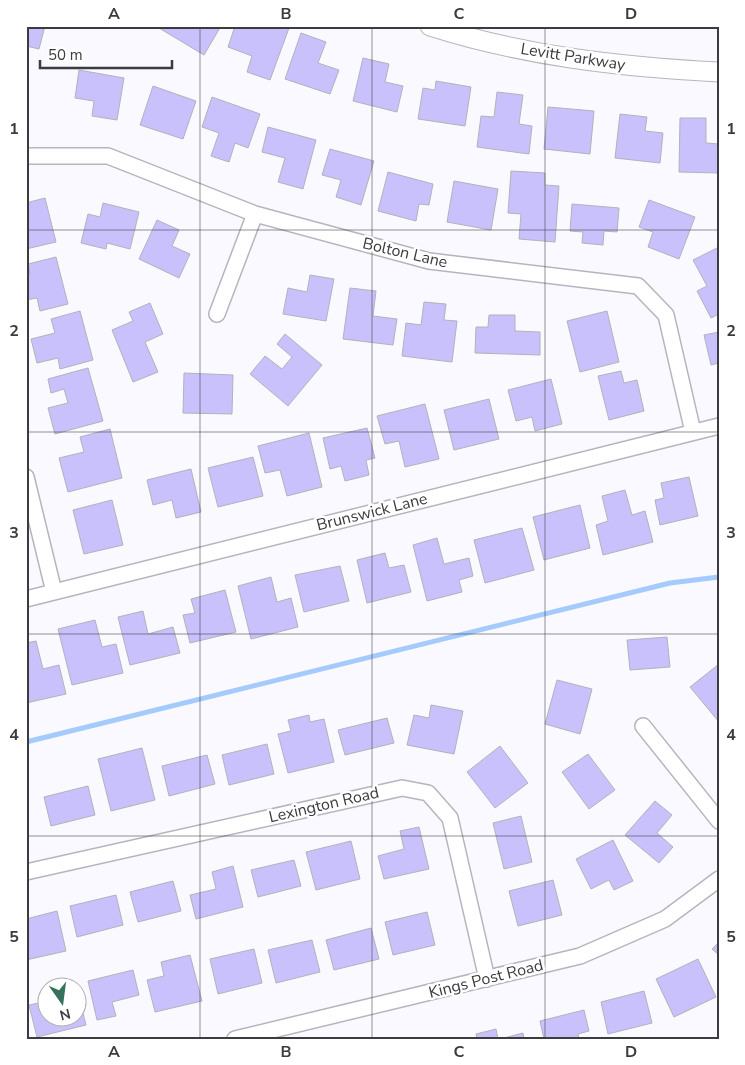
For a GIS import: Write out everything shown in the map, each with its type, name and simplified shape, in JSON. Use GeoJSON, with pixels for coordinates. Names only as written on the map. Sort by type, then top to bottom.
{"type":"FeatureCollection","features":[{"type":"Feature","properties":{"kind":"street","name":"Levitt Parkway"},"geometry":{"type":"LineString","coordinates":[[430,26],[458,35],[521,50],[588,62],[654,69],[719,72]]}},
{"type":"Feature","properties":{"kind":"street","name":"Bolton Lane"},"geometry":{"type":"LineString","coordinates":[[26,156],[108,156],[255,214],[429,261],[638,286],[666,315],[693,432]]}},
{"type":"Feature","properties":{"kind":"street"},"geometry":{"type":"LineString","coordinates":[[217,314],[255,214]]}},
{"type":"Feature","properties":{"kind":"street","name":"Brunswick Lane"},"geometry":{"type":"LineString","coordinates":[[26,599],[719,426]]}},
{"type":"Feature","properties":{"kind":"street"},"geometry":{"type":"LineString","coordinates":[[26,478],[54,592]]}},
{"type":"Feature","properties":{"kind":"street"},"geometry":{"type":"LineString","coordinates":[[643,726],[719,821]]}},
{"type":"Feature","properties":{"kind":"street","name":"Lexington Road"},"geometry":{"type":"LineString","coordinates":[[26,872],[402,788],[428,794],[450,818],[486,979]]}},
{"type":"Feature","properties":{"kind":"street","name":"Kings Post Road"},"geometry":{"type":"LineString","coordinates":[[235,1039],[580,956],[664,919],[719,878]]}},
{"type":"Feature","properties":{"kind":"building"},"geometry":{"type":"Polygon","coordinates":[[[26,26],[45,26],[39,49],[26,46],[26,26]]]}},
{"type":"Feature","properties":{"kind":"building"},"geometry":{"type":"Polygon","coordinates":[[[160,26],[221,26],[204,55],[159,28],[160,26]]]}},
{"type":"Feature","properties":{"kind":"building"},"geometry":{"type":"Polygon","coordinates":[[[235,26],[283,26],[289,28],[270,80],[247,72],[252,56],[228,47],[235,26]]]}},
{"type":"Feature","properties":{"kind":"building"},"geometry":{"type":"Polygon","coordinates":[[[301,33],[326,42],[318,63],[339,70],[330,94],[285,79],[301,33]]]}},
{"type":"Feature","properties":{"kind":"building"},"geometry":{"type":"Polygon","coordinates":[[[363,58],[389,64],[385,82],[403,86],[397,112],[353,101],[363,58]]]}},
{"type":"Feature","properties":{"kind":"building"},"geometry":{"type":"Polygon","coordinates":[[[79,70],[124,78],[117,120],[92,116],[94,101],[75,98],[79,70]]]}},
{"type":"Feature","properties":{"kind":"building"},"geometry":{"type":"Polygon","coordinates":[[[436,81],[471,87],[465,126],[418,119],[423,88],[435,90],[436,81]]]}},
{"type":"Feature","properties":{"kind":"building"},"geometry":{"type":"Polygon","coordinates":[[[153,86],[196,101],[183,139],[140,125],[153,86]]]}},
{"type":"Feature","properties":{"kind":"building"},"geometry":{"type":"Polygon","coordinates":[[[497,92],[523,95],[519,124],[532,126],[529,154],[477,147],[481,116],[494,117],[497,92]]]}},
{"type":"Feature","properties":{"kind":"building"},"geometry":{"type":"Polygon","coordinates":[[[212,97],[260,114],[248,148],[235,143],[229,162],[211,156],[219,133],[202,127],[212,97]]]}},
{"type":"Feature","properties":{"kind":"building"},"geometry":{"type":"Polygon","coordinates":[[[548,107],[594,111],[590,154],[544,149],[548,107]]]}},
{"type":"Feature","properties":{"kind":"building"},"geometry":{"type":"Polygon","coordinates":[[[620,114],[647,117],[645,131],[663,133],[660,163],[615,158],[620,114]]]}},
{"type":"Feature","properties":{"kind":"building"},"geometry":{"type":"Polygon","coordinates":[[[680,118],[706,118],[706,143],[719,144],[719,173],[679,172],[680,118]]]}},
{"type":"Feature","properties":{"kind":"building"},"geometry":{"type":"Polygon","coordinates":[[[268,127],[316,140],[303,189],[278,182],[285,158],[262,152],[268,127]]]}},
{"type":"Feature","properties":{"kind":"building"},"geometry":{"type":"Polygon","coordinates":[[[330,149],[374,161],[361,205],[336,197],[341,180],[322,175],[330,149]]]}},
{"type":"Feature","properties":{"kind":"building"},"geometry":{"type":"Polygon","coordinates":[[[511,171],[545,173],[545,185],[559,186],[555,242],[519,239],[521,214],[508,213],[511,171]]]}},
{"type":"Feature","properties":{"kind":"building"},"geometry":{"type":"Polygon","coordinates":[[[388,172],[433,184],[429,205],[419,204],[416,221],[378,211],[388,172]]]}},
{"type":"Feature","properties":{"kind":"building"},"geometry":{"type":"Polygon","coordinates":[[[454,181],[498,189],[491,230],[447,222],[454,181]]]}},
{"type":"Feature","properties":{"kind":"building"},"geometry":{"type":"Polygon","coordinates":[[[45,198],[56,242],[26,249],[26,203],[45,198]]]}},
{"type":"Feature","properties":{"kind":"building"},"geometry":{"type":"Polygon","coordinates":[[[649,200],[695,217],[679,259],[648,247],[653,232],[639,227],[649,200]]]}},
{"type":"Feature","properties":{"kind":"building"},"geometry":{"type":"Polygon","coordinates":[[[103,203],[139,212],[130,249],[107,243],[106,249],[81,243],[88,214],[100,217],[103,203]]]}},
{"type":"Feature","properties":{"kind":"building"},"geometry":{"type":"Polygon","coordinates":[[[572,204],[619,208],[617,232],[604,231],[603,245],[582,243],[583,232],[570,231],[572,204]]]}},
{"type":"Feature","properties":{"kind":"building"},"geometry":{"type":"Polygon","coordinates":[[[157,220],[179,230],[172,246],[190,254],[179,278],[139,259],[157,220]]]}},
{"type":"Feature","properties":{"kind":"building"},"geometry":{"type":"Polygon","coordinates":[[[719,247],[719,314],[711,318],[697,291],[707,286],[693,260],[719,247]]]}},
{"type":"Feature","properties":{"kind":"building"},"geometry":{"type":"Polygon","coordinates":[[[56,257],[68,304],[40,311],[37,298],[26,300],[26,276],[30,275],[28,264],[56,257]]]}},
{"type":"Feature","properties":{"kind":"building"},"geometry":{"type":"Polygon","coordinates":[[[310,275],[334,279],[326,321],[283,314],[288,288],[307,292],[310,275]]]}},
{"type":"Feature","properties":{"kind":"building"},"geometry":{"type":"Polygon","coordinates":[[[350,288],[376,291],[373,316],[397,319],[393,345],[343,339],[350,288]]]}},
{"type":"Feature","properties":{"kind":"building"},"geometry":{"type":"Polygon","coordinates":[[[424,302],[446,304],[444,320],[457,321],[452,362],[402,356],[406,323],[421,325],[424,302]]]}},
{"type":"Feature","properties":{"kind":"building"},"geometry":{"type":"Polygon","coordinates":[[[150,303],[163,334],[145,342],[158,372],[133,382],[112,330],[133,321],[129,312],[150,303]]]}},
{"type":"Feature","properties":{"kind":"building"},"geometry":{"type":"Polygon","coordinates":[[[80,311],[93,360],[60,369],[58,358],[37,363],[31,339],[55,333],[51,319],[80,311]]]}},
{"type":"Feature","properties":{"kind":"building"},"geometry":{"type":"Polygon","coordinates":[[[607,311],[619,362],[580,372],[567,321],[607,311]]]}},
{"type":"Feature","properties":{"kind":"building"},"geometry":{"type":"Polygon","coordinates":[[[489,315],[515,315],[515,331],[540,332],[540,355],[475,353],[476,327],[488,327],[489,315]]]}},
{"type":"Feature","properties":{"kind":"building"},"geometry":{"type":"Polygon","coordinates":[[[719,332],[719,363],[711,365],[704,335],[719,332]]]}},
{"type":"Feature","properties":{"kind":"building"},"geometry":{"type":"Polygon","coordinates":[[[285,334],[322,365],[288,406],[250,374],[265,356],[282,369],[292,357],[277,344],[285,334]]]}},
{"type":"Feature","properties":{"kind":"building"},"geometry":{"type":"Polygon","coordinates":[[[88,368],[103,421],[55,434],[48,408],[68,403],[64,389],[51,393],[48,379],[88,368]]]}},
{"type":"Feature","properties":{"kind":"building"},"geometry":{"type":"Polygon","coordinates":[[[621,371],[624,383],[637,380],[644,411],[609,420],[598,376],[621,371]]]}},
{"type":"Feature","properties":{"kind":"building"},"geometry":{"type":"Polygon","coordinates":[[[184,373],[233,375],[232,414],[183,413],[184,373]]]}},
{"type":"Feature","properties":{"kind":"building"},"geometry":{"type":"Polygon","coordinates":[[[551,379],[562,424],[535,431],[532,417],[516,421],[508,390],[551,379]]]}},
{"type":"Feature","properties":{"kind":"building"},"geometry":{"type":"Polygon","coordinates":[[[489,399],[499,439],[454,450],[444,410],[489,399]]]}},
{"type":"Feature","properties":{"kind":"building"},"geometry":{"type":"Polygon","coordinates":[[[425,404],[439,459],[405,467],[399,441],[385,444],[377,416],[425,404]]]}},
{"type":"Feature","properties":{"kind":"building"},"geometry":{"type":"Polygon","coordinates":[[[367,428],[375,458],[366,460],[369,475],[345,481],[341,466],[330,469],[323,438],[367,428]]]}},
{"type":"Feature","properties":{"kind":"building"},"geometry":{"type":"Polygon","coordinates":[[[110,429],[122,478],[68,492],[59,458],[84,452],[80,437],[110,429]]]}},
{"type":"Feature","properties":{"kind":"building"},"geometry":{"type":"Polygon","coordinates":[[[309,433],[322,487],[287,496],[280,470],[265,473],[258,446],[309,433]]]}},
{"type":"Feature","properties":{"kind":"building"},"geometry":{"type":"Polygon","coordinates":[[[253,457],[263,496],[218,507],[208,468],[253,457]]]}},
{"type":"Feature","properties":{"kind":"building"},"geometry":{"type":"Polygon","coordinates":[[[191,469],[201,512],[176,518],[172,500],[153,505],[147,480],[191,469]]]}},
{"type":"Feature","properties":{"kind":"building"},"geometry":{"type":"Polygon","coordinates":[[[689,477],[698,516],[660,525],[655,500],[664,498],[661,483],[689,477]]]}},
{"type":"Feature","properties":{"kind":"building"},"geometry":{"type":"Polygon","coordinates":[[[625,490],[632,515],[645,511],[653,542],[603,555],[596,525],[608,521],[602,496],[625,490]]]}},
{"type":"Feature","properties":{"kind":"building"},"geometry":{"type":"Polygon","coordinates":[[[112,500],[123,545],[84,554],[73,510],[112,500]]]}},
{"type":"Feature","properties":{"kind":"building"},"geometry":{"type":"Polygon","coordinates":[[[580,505],[590,548],[544,560],[533,517],[580,505]]]}},
{"type":"Feature","properties":{"kind":"building"},"geometry":{"type":"Polygon","coordinates":[[[522,528],[534,570],[485,583],[474,540],[522,528]]]}},
{"type":"Feature","properties":{"kind":"building"},"geometry":{"type":"Polygon","coordinates":[[[437,538],[444,564],[469,558],[473,576],[459,580],[462,592],[427,601],[413,545],[437,538]]]}},
{"type":"Feature","properties":{"kind":"building"},"geometry":{"type":"Polygon","coordinates":[[[385,553],[389,568],[404,565],[411,592],[367,603],[357,560],[385,553]]]}},
{"type":"Feature","properties":{"kind":"building"},"geometry":{"type":"Polygon","coordinates":[[[340,566],[349,601],[304,612],[295,575],[340,566]]]}},
{"type":"Feature","properties":{"kind":"building"},"geometry":{"type":"Polygon","coordinates":[[[271,577],[277,602],[291,598],[298,627],[251,639],[238,586],[271,577]]]}},
{"type":"Feature","properties":{"kind":"building"},"geometry":{"type":"Polygon","coordinates":[[[225,590],[236,632],[190,643],[183,615],[195,613],[191,599],[225,590]]]}},
{"type":"Feature","properties":{"kind":"building"},"geometry":{"type":"Polygon","coordinates":[[[143,611],[148,634],[173,627],[180,653],[130,665],[118,617],[143,611]]]}},
{"type":"Feature","properties":{"kind":"building"},"geometry":{"type":"Polygon","coordinates":[[[95,620],[102,647],[116,644],[123,673],[72,685],[58,629],[95,620]]]}},
{"type":"Feature","properties":{"kind":"building"},"geometry":{"type":"Polygon","coordinates":[[[667,637],[670,667],[630,670],[627,640],[667,637]]]}},
{"type":"Feature","properties":{"kind":"building"},"geometry":{"type":"Polygon","coordinates":[[[36,641],[43,669],[59,665],[66,694],[26,703],[26,643],[36,641]]]}},
{"type":"Feature","properties":{"kind":"building"},"geometry":{"type":"Polygon","coordinates":[[[719,664],[719,722],[690,687],[719,664]]]}},
{"type":"Feature","properties":{"kind":"building"},"geometry":{"type":"Polygon","coordinates":[[[557,680],[592,689],[580,734],[545,724],[557,680]]]}},
{"type":"Feature","properties":{"kind":"building"},"geometry":{"type":"Polygon","coordinates":[[[431,705],[463,711],[454,754],[407,745],[414,715],[429,718],[431,705]]]}},
{"type":"Feature","properties":{"kind":"building"},"geometry":{"type":"Polygon","coordinates":[[[309,715],[310,722],[324,719],[334,762],[288,773],[278,734],[291,731],[288,720],[309,715]]]}},
{"type":"Feature","properties":{"kind":"building"},"geometry":{"type":"Polygon","coordinates":[[[387,718],[394,743],[345,755],[338,730],[387,718]]]}},
{"type":"Feature","properties":{"kind":"building"},"geometry":{"type":"Polygon","coordinates":[[[267,744],[274,774],[229,785],[222,755],[267,744]]]}},
{"type":"Feature","properties":{"kind":"building"},"geometry":{"type":"Polygon","coordinates":[[[500,746],[528,783],[495,808],[467,772],[500,746]]]}},
{"type":"Feature","properties":{"kind":"building"},"geometry":{"type":"Polygon","coordinates":[[[142,748],[155,800],[111,811],[98,759],[142,748]]]}},
{"type":"Feature","properties":{"kind":"building"},"geometry":{"type":"Polygon","coordinates":[[[588,754],[615,790],[589,809],[562,772],[588,754]]]}},
{"type":"Feature","properties":{"kind":"building"},"geometry":{"type":"Polygon","coordinates":[[[207,755],[215,784],[169,796],[162,766],[207,755]]]}},
{"type":"Feature","properties":{"kind":"building"},"geometry":{"type":"Polygon","coordinates":[[[88,786],[95,815],[51,826],[44,797],[88,786]]]}},
{"type":"Feature","properties":{"kind":"building"},"geometry":{"type":"Polygon","coordinates":[[[655,801],[672,815],[657,833],[673,847],[659,863],[625,835],[655,801]]]}},
{"type":"Feature","properties":{"kind":"building"},"geometry":{"type":"Polygon","coordinates":[[[521,816],[532,862],[504,869],[493,823],[521,816]]]}},
{"type":"Feature","properties":{"kind":"building"},"geometry":{"type":"Polygon","coordinates":[[[419,827],[429,869],[384,879],[378,856],[404,849],[400,831],[419,827]]]}},
{"type":"Feature","properties":{"kind":"building"},"geometry":{"type":"Polygon","coordinates":[[[613,840],[633,881],[614,890],[609,880],[591,889],[576,859],[613,840]]]}},
{"type":"Feature","properties":{"kind":"building"},"geometry":{"type":"Polygon","coordinates":[[[351,841],[360,879],[316,890],[306,852],[351,841]]]}},
{"type":"Feature","properties":{"kind":"building"},"geometry":{"type":"Polygon","coordinates":[[[294,860],[301,886],[258,897],[251,870],[294,860]]]}},
{"type":"Feature","properties":{"kind":"building"},"geometry":{"type":"Polygon","coordinates":[[[233,866],[243,907],[196,919],[190,895],[216,889],[212,872],[233,866]]]}},
{"type":"Feature","properties":{"kind":"building"},"geometry":{"type":"Polygon","coordinates":[[[553,880],[562,915],[518,926],[509,891],[553,880]]]}},
{"type":"Feature","properties":{"kind":"building"},"geometry":{"type":"Polygon","coordinates":[[[173,881],[181,911],[138,922],[130,892],[173,881]]]}},
{"type":"Feature","properties":{"kind":"building"},"geometry":{"type":"Polygon","coordinates":[[[116,895],[123,925],[77,937],[70,906],[116,895]]]}},
{"type":"Feature","properties":{"kind":"building"},"geometry":{"type":"Polygon","coordinates":[[[57,911],[66,951],[26,960],[26,919],[57,911]]]}},
{"type":"Feature","properties":{"kind":"building"},"geometry":{"type":"Polygon","coordinates":[[[427,912],[435,945],[393,955],[385,922],[427,912]]]}},
{"type":"Feature","properties":{"kind":"building"},"geometry":{"type":"Polygon","coordinates":[[[371,928],[379,959],[334,970],[326,940],[371,928]]]}},
{"type":"Feature","properties":{"kind":"building"},"geometry":{"type":"Polygon","coordinates":[[[312,940],[320,972],[276,983],[268,950],[312,940]]]}},
{"type":"Feature","properties":{"kind":"building"},"geometry":{"type":"Polygon","coordinates":[[[719,942],[719,955],[712,949],[719,942]]]}},
{"type":"Feature","properties":{"kind":"building"},"geometry":{"type":"Polygon","coordinates":[[[254,949],[262,983],[218,994],[210,959],[254,949]]]}},
{"type":"Feature","properties":{"kind":"building"},"geometry":{"type":"Polygon","coordinates":[[[190,955],[202,1001],[155,1012],[147,980],[164,976],[161,962],[190,955]]]}},
{"type":"Feature","properties":{"kind":"building"},"geometry":{"type":"Polygon","coordinates":[[[698,959],[716,997],[674,1017],[656,979],[698,959]]]}},
{"type":"Feature","properties":{"kind":"building"},"geometry":{"type":"Polygon","coordinates":[[[133,970],[139,995],[112,1002],[116,1016],[97,1020],[88,981],[133,970]]]}},
{"type":"Feature","properties":{"kind":"building"},"geometry":{"type":"Polygon","coordinates":[[[644,991],[652,1023],[608,1034],[601,1002],[644,991]]]}},
{"type":"Feature","properties":{"kind":"building"},"geometry":{"type":"Polygon","coordinates":[[[38,1003],[38,1028],[74,1028],[37,1037],[29,1005],[38,1003]]]}},
{"type":"Feature","properties":{"kind":"building"},"geometry":{"type":"Polygon","coordinates":[[[584,1010],[589,1031],[578,1034],[579,1039],[544,1039],[540,1021],[584,1010]]]}},
{"type":"Feature","properties":{"kind":"building"},"geometry":{"type":"Polygon","coordinates":[[[496,1029],[498,1039],[477,1039],[476,1034],[496,1029]]]}},
{"type":"Feature","properties":{"kind":"building"},"geometry":{"type":"Polygon","coordinates":[[[523,1033],[524,1039],[500,1039],[523,1033]]]}},
{"type":"Feature","properties":{"kind":"waterway"},"geometry":{"type":"LineString","coordinates":[[26,742],[670,583],[719,577]]}}]}
